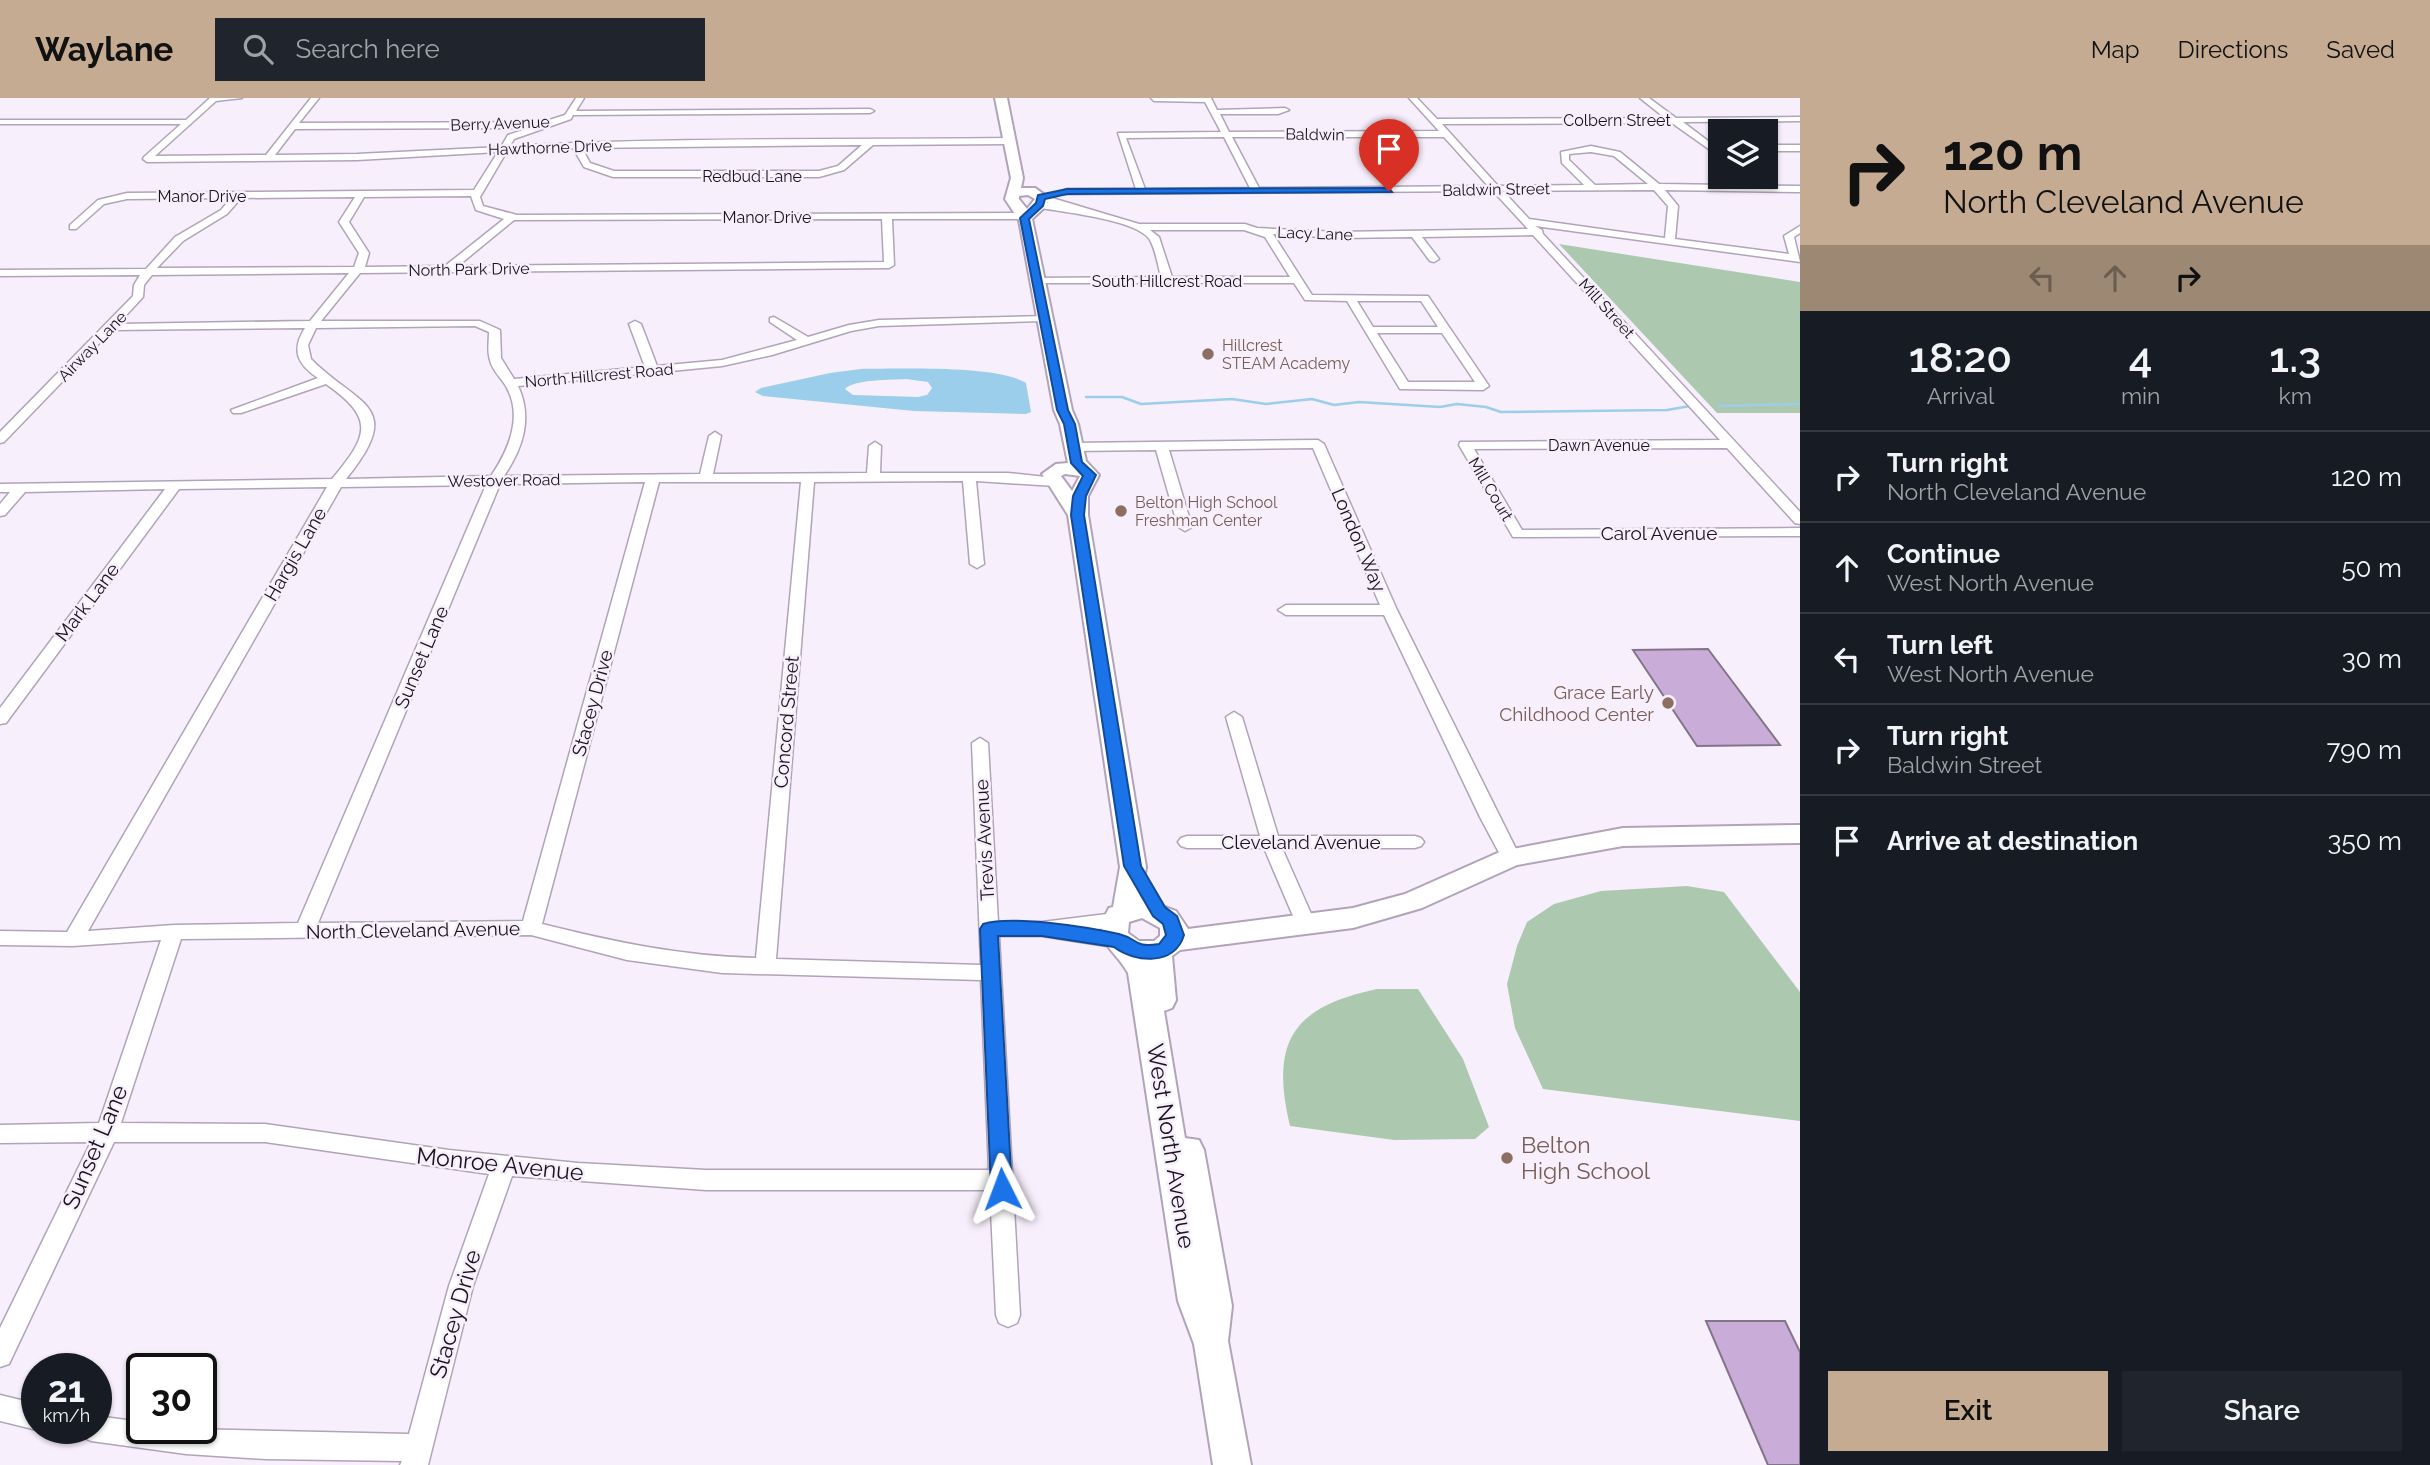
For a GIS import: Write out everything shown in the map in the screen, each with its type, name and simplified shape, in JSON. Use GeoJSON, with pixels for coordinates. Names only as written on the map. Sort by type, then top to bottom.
{"type":"FeatureCollection","features":[{"type":"Feature","properties":{"kind":"main road"},"geometry":{"type":"LineString","coordinates":[[1001,98],[1009,141],[1029,202],[1035,281],[1042,318],[1063,410],[1069,424],[1072,447],[1084,477],[1067,486],[1058,473],[1063,447],[1059,424],[1063,410]]}},
{"type":"Feature","properties":{"kind":"main road","name":"West North Avenue"},"geometry":{"type":"LineString","coordinates":[[1058,473],[1078,515]]}},
{"type":"Feature","properties":{"kind":"main road","name":"West North Avenue"},"geometry":{"type":"LineString","coordinates":[[1084,477],[1078,515],[1144,931],[1165,1022],[1215,1306],[1212,1344],[1232,1465]]}},
{"type":"Feature","properties":{"kind":"main road"},"geometry":{"type":"LineString","coordinates":[[1144,931],[1241,930],[1353,918],[1413,901],[1511,857],[1623,837],[1800,834]]}},
{"type":"Feature","properties":{"kind":"street"},"geometry":{"type":"LineString","coordinates":[[0,122],[189,122],[214,99],[238,98]]}},
{"type":"Feature","properties":{"kind":"street"},"geometry":{"type":"LineString","coordinates":[[268,158],[315,98]]}},
{"type":"Feature","properties":{"kind":"street"},"geometry":{"type":"LineString","coordinates":[[571,113],[580,98]]}},
{"type":"Feature","properties":{"kind":"street"},"geometry":{"type":"LineString","coordinates":[[696,111],[699,98]]}},
{"type":"Feature","properties":{"kind":"street"},"geometry":{"type":"LineString","coordinates":[[820,112],[822,98]]}},
{"type":"Feature","properties":{"kind":"street","name":"Mill Street"},"geometry":{"type":"LineString","coordinates":[[1413,98],[1495,189],[1530,222],[1800,520]]}},
{"type":"Feature","properties":{"kind":"street"},"geometry":{"type":"LineString","coordinates":[[1644,98],[1708,143]]}},
{"type":"Feature","properties":{"kind":"street"},"geometry":{"type":"LineString","coordinates":[[1154,99],[1208,99],[1257,192]]}},
{"type":"Feature","properties":{"kind":"street"},"geometry":{"type":"LineString","coordinates":[[1215,112],[1285,110]]}},
{"type":"Feature","properties":{"kind":"street","name":"Berry Avenue"},"geometry":{"type":"LineString","coordinates":[[294,126],[544,125],[565,120],[571,113],[870,111]]}},
{"type":"Feature","properties":{"kind":"street","name":"Colbern Street"},"geometry":{"type":"LineString","coordinates":[[1434,122],[1800,119]]}},
{"type":"Feature","properties":{"kind":"street","name":"Hawthorne Drive"},"geometry":{"type":"LineString","coordinates":[[189,122],[147,159],[369,156],[576,145],[1009,141]]}},
{"type":"Feature","properties":{"kind":"street"},"geometry":{"type":"LineString","coordinates":[[512,217],[489,213],[479,208],[475,201],[506,148],[508,139],[515,134],[544,125]]}},
{"type":"Feature","properties":{"kind":"street"},"geometry":{"type":"LineString","coordinates":[[907,131],[925,141]]}},
{"type":"Feature","properties":{"kind":"street","name":"Redbud Lane"},"geometry":{"type":"LineString","coordinates":[[576,145],[587,165],[613,174],[800,176],[841,168],[884,132]]}},
{"type":"Feature","properties":{"kind":"street","name":"Baldwin"},"geometry":{"type":"LineString","coordinates":[[1141,191],[1121,135],[1445,134]]}},
{"type":"Feature","properties":{"kind":"street"},"geometry":{"type":"LineString","coordinates":[[1778,148],[1800,148]]}},
{"type":"Feature","properties":{"kind":"street"},"geometry":{"type":"LineString","coordinates":[[1593,188],[1565,161],[1565,152],[1581,149],[1612,152],[1667,196],[1673,206],[1670,240]]}},
{"type":"Feature","properties":{"kind":"street","name":"Baldwin Street"},"geometry":{"type":"LineString","coordinates":[[1029,202],[1067,192],[1708,188]]}},
{"type":"Feature","properties":{"kind":"street","name":"Baldwin Street"},"geometry":{"type":"LineString","coordinates":[[1778,189],[1800,189]]}},
{"type":"Feature","properties":{"kind":"street"},"geometry":{"type":"LineString","coordinates":[[357,270],[363,262],[364,253],[344,222],[362,193]]}},
{"type":"Feature","properties":{"kind":"street","name":"Manor Drive"},"geometry":{"type":"LineString","coordinates":[[74,227],[106,200],[127,196],[479,193]]}},
{"type":"Feature","properties":{"kind":"street","name":"Airway Lane"},"geometry":{"type":"LineString","coordinates":[[0,439],[138,298],[139,285],[179,239],[224,212],[238,197]]}},
{"type":"Feature","properties":{"kind":"street"},"geometry":{"type":"LineString","coordinates":[[1029,202],[1077,209],[1139,227],[1154,237],[1168,282]]}},
{"type":"Feature","properties":{"kind":"street","name":"Manor Drive"},"geometry":{"type":"LineString","coordinates":[[512,217],[887,220],[1029,202]]}},
{"type":"Feature","properties":{"kind":"street"},"geometry":{"type":"LineString","coordinates":[[448,269],[512,217]]}},
{"type":"Feature","properties":{"kind":"street","name":"North Park Drive"},"geometry":{"type":"LineString","coordinates":[[0,273],[889,265],[887,220]]}},
{"type":"Feature","properties":{"kind":"street"},"geometry":{"type":"LineString","coordinates":[[1530,222],[1797,259],[1789,236],[1800,229]]}},
{"type":"Feature","properties":{"kind":"street","name":"Lacy Lane"},"geometry":{"type":"LineString","coordinates":[[1139,227],[1245,228],[1338,235],[1539,232]]}},
{"type":"Feature","properties":{"kind":"street"},"geometry":{"type":"LineString","coordinates":[[1154,237],[1173,228]]}},
{"type":"Feature","properties":{"kind":"street"},"geometry":{"type":"LineString","coordinates":[[1260,230],[1269,235],[1309,298],[1350,298],[1424,298],[1483,386],[1404,386],[1350,298]]}},
{"type":"Feature","properties":{"kind":"street"},"geometry":{"type":"LineString","coordinates":[[1415,234],[1434,258]]}},
{"type":"Feature","properties":{"kind":"street","name":"Hargis Lane"},"geometry":{"type":"LineString","coordinates":[[74,939],[336,482],[362,450],[366,439],[367,419],[357,400],[311,369],[302,355],[304,339],[357,270]]}},
{"type":"Feature","properties":{"kind":"street","name":"South Hillcrest Road"},"geometry":{"type":"LineString","coordinates":[[1035,281],[1299,280]]}},
{"type":"Feature","properties":{"kind":"street","name":"North Hillcrest Road"},"geometry":{"type":"LineString","coordinates":[[111,327],[467,322],[484,324],[494,330],[493,353],[496,365],[510,383],[734,360],[849,328],[879,323],[1042,318]]}},
{"type":"Feature","properties":{"kind":"street"},"geometry":{"type":"LineString","coordinates":[[774,320],[806,341]]}},
{"type":"Feature","properties":{"kind":"street"},"geometry":{"type":"LineString","coordinates":[[635,324],[652,369]]}},
{"type":"Feature","properties":{"kind":"street"},"geometry":{"type":"LineString","coordinates":[[1372,330],[1444,330]]}},
{"type":"Feature","properties":{"kind":"street"},"geometry":{"type":"LineString","coordinates":[[237,410],[328,379]]}},
{"type":"Feature","properties":{"kind":"street","name":"Sunset Lane"},"geometry":{"type":"LineString","coordinates":[[306,931],[495,480],[513,450],[520,424],[517,398],[510,383]]}},
{"type":"Feature","properties":{"kind":"street"},"geometry":{"type":"LineString","coordinates":[[706,478],[715,436]]}},
{"type":"Feature","properties":{"kind":"street","name":"London Way"},"geometry":{"type":"LineString","coordinates":[[1072,447],[1318,444],[1389,610],[1511,857]]}},
{"type":"Feature","properties":{"kind":"street","name":"Dawn Avenue"},"geometry":{"type":"LineString","coordinates":[[1465,445],[1732,444]]}},
{"type":"Feature","properties":{"kind":"street","name":"Mill Court"},"geometry":{"type":"LineString","coordinates":[[1465,445],[1518,534]]}},
{"type":"Feature","properties":{"kind":"street"},"geometry":{"type":"LineString","coordinates":[[873,477],[875,446]]}},
{"type":"Feature","properties":{"kind":"street"},"geometry":{"type":"LineString","coordinates":[[1161,446],[1185,527]]}},
{"type":"Feature","properties":{"kind":"street","name":"Westover Road"},"geometry":{"type":"LineString","coordinates":[[0,488],[653,478],[1008,477],[1058,473]]}},
{"type":"Feature","properties":{"kind":"street","name":"Concord Street"},"geometry":{"type":"LineString","coordinates":[[765,966],[808,477]]}},
{"type":"Feature","properties":{"kind":"street"},"geometry":{"type":"LineString","coordinates":[[969,477],[976,564]]}},
{"type":"Feature","properties":{"kind":"street","name":"Stacey Drive"},"geometry":{"type":"LineString","coordinates":[[531,928],[653,478]]}},
{"type":"Feature","properties":{"kind":"street","name":"Mark Lane"},"geometry":{"type":"LineString","coordinates":[[0,719],[175,486]]}},
{"type":"Feature","properties":{"kind":"street"},"geometry":{"type":"LineString","coordinates":[[0,512],[21,488]]}},
{"type":"Feature","properties":{"kind":"street","name":"Carol Avenue"},"geometry":{"type":"LineString","coordinates":[[1518,534],[1800,532]]}},
{"type":"Feature","properties":{"kind":"street"},"geometry":{"type":"LineString","coordinates":[[1286,610],[1389,610]]}},
{"type":"Feature","properties":{"kind":"street"},"geometry":{"type":"LineString","coordinates":[[1234,717],[1272,841],[1296,906],[1306,925]]}},
{"type":"Feature","properties":{"kind":"street","name":"Trevis Avenue"},"geometry":{"type":"LineString","coordinates":[[979,743],[1008,1315]]}},
{"type":"Feature","properties":{"kind":"street","name":"Cleveland Avenue"},"geometry":{"type":"LineString","coordinates":[[1187,842],[1415,842]]}},
{"type":"Feature","properties":{"kind":"street","name":"North Cleveland Avenue"},"geometry":{"type":"LineString","coordinates":[[0,939],[74,939],[174,932],[531,928],[627,953],[690,962],[990,973]]}},
{"type":"Feature","properties":{"kind":"street"},"geometry":{"type":"LineString","coordinates":[[989,929],[1144,931]]}},
{"type":"Feature","properties":{"kind":"street","name":"Sunset Lane"},"geometry":{"type":"LineString","coordinates":[[0,1355],[107,1132],[174,932]]}},
{"type":"Feature","properties":{"kind":"street","name":"Monroe Avenue"},"geometry":{"type":"LineString","coordinates":[[0,1134],[265,1133],[578,1173],[705,1180],[1001,1180]]}},
{"type":"Feature","properties":{"kind":"street","name":"Stacey Drive"},"geometry":{"type":"LineString","coordinates":[[416,1457],[461,1286],[504,1165]]}},
{"type":"Feature","properties":{"kind":"street"},"geometry":{"type":"LineString","coordinates":[[0,1409],[21,1414]]}},
{"type":"Feature","properties":{"kind":"street"},"geometry":{"type":"LineString","coordinates":[[112,1431],[199,1442],[416,1457]]}},
{"type":"Feature","properties":{"kind":"green space"},"geometry":{"type":"Polygon","coordinates":[[[1559,244],[1800,282],[1800,413],[1717,413],[1559,244]]]}},
{"type":"Feature","properties":{"kind":"green space"},"geometry":{"type":"Polygon","coordinates":[[[1687,886],[1724,892],[1800,992],[1800,1121],[1543,1089],[1515,1028],[1507,984],[1517,946],[1527,922],[1554,904],[1601,891],[1687,886]]]}},
{"type":"Feature","properties":{"kind":"green space"},"geometry":{"type":"Polygon","coordinates":[[[1377,989],[1418,989],[1463,1059],[1489,1127],[1475,1139],[1394,1140],[1290,1126],[1283,1072],[1286,1050],[1294,1033],[1307,1018],[1325,1006],[1377,989]]]}},
{"type":"Feature","properties":{"kind":"water"},"geometry":{"type":"Polygon","coordinates":[[[861,369],[922,369],[993,373],[1026,383],[1031,412],[914,411],[763,396],[755,392],[761,388],[861,369]],[[906,379],[874,381],[856,383],[845,389],[853,395],[918,397],[927,395],[932,388],[928,382],[906,379]]]}},
{"type":"Feature","properties":{"kind":"building"},"geometry":{"type":"Polygon","coordinates":[[[1708,649],[1780,745],[1697,746],[1633,650],[1708,649]]]}},
{"type":"Feature","properties":{"kind":"building"},"geometry":{"type":"Polygon","coordinates":[[[1706,1321],[1785,1321],[1800,1352],[1800,1465],[1768,1465],[1706,1321]]]}},
{"type":"Feature","properties":{"kind":"waterway"},"geometry":{"type":"LineString","coordinates":[[1086,397],[1122,397],[1141,404],[1232,399],[1266,404],[1312,399],[1334,405],[1359,402],[1440,407],[1457,404],[1486,407],[1501,412],[1667,410],[1690,406]]}},
{"type":"Feature","properties":{"kind":"waterway"},"geometry":{"type":"LineString","coordinates":[[1719,406],[1800,404]]}},
{"type":"Feature","properties":{"kind":"place","name":"Hillcrest STEAM Academy"},"geometry":{"type":"Point","coordinates":[1208,354]}},
{"type":"Feature","properties":{"kind":"place","name":"Belton High School Freshman Center"},"geometry":{"type":"Point","coordinates":[1121,511]}},
{"type":"Feature","properties":{"kind":"place","name":"Grace Early Childhood Center"},"geometry":{"type":"Point","coordinates":[1668,703]}},
{"type":"Feature","properties":{"kind":"place","name":"Belton High School"},"geometry":{"type":"Point","coordinates":[1507,1158]}},
{"type":"Feature","properties":{"kind":"route"},"geometry":{"type":"LineString","coordinates":[[1002,1189],[989,929],[1042,929],[1119,941],[1129,949],[1143,953],[1165,950],[1175,935],[1171,921],[1159,912],[1144,891],[1133,866],[1117,779],[1078,515],[1079,496],[1090,475],[1077,463],[1072,447],[1069,424],[1063,410],[1042,318],[1025,218],[1040,204],[1041,197],[1067,192],[1389,191]]}}]}
